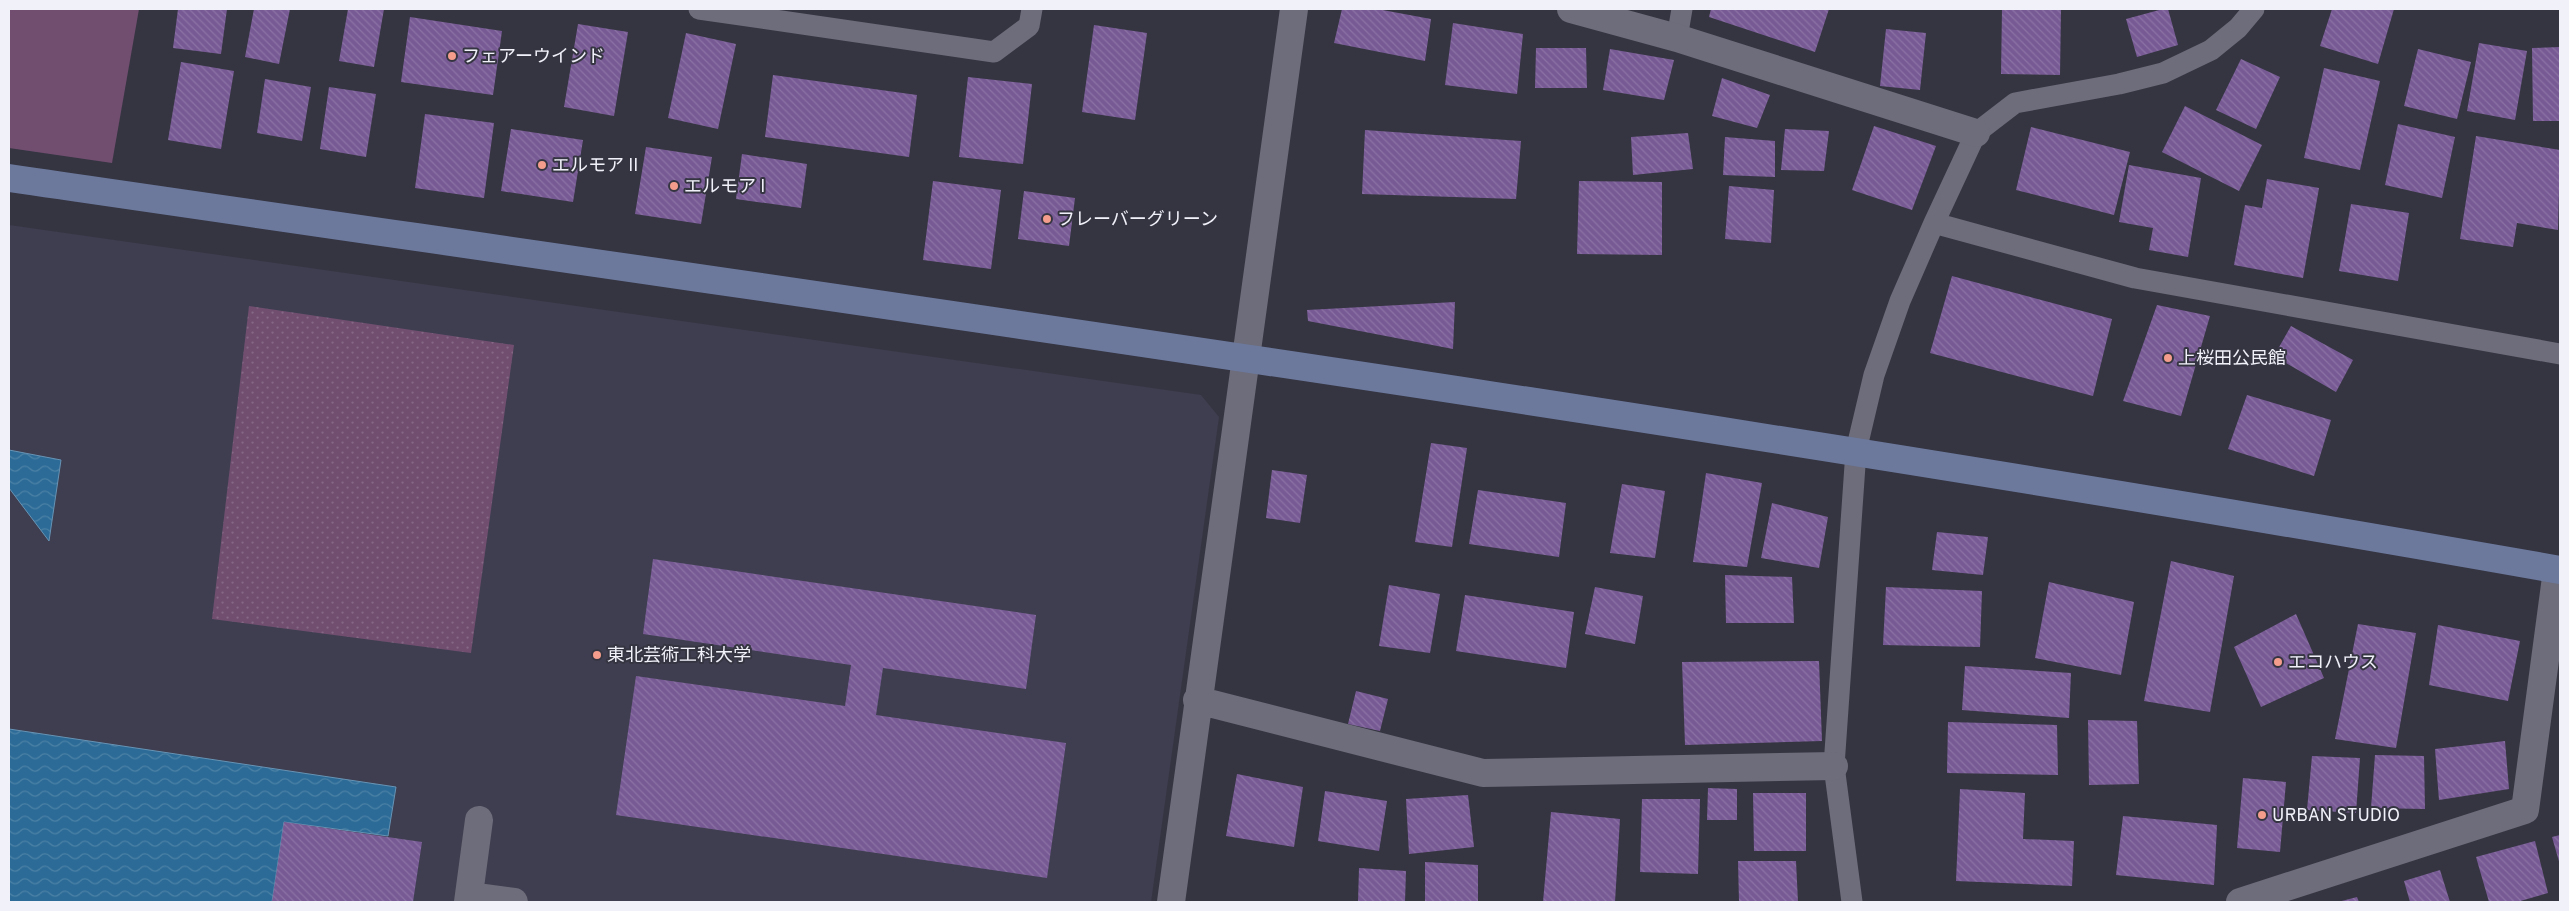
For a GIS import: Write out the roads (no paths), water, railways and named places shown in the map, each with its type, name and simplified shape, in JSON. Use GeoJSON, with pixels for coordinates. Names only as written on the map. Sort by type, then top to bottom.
{"type":"FeatureCollection","features":[{"type":"Feature","properties":{"kind":"street"},"geometry":{"type":"LineString","coordinates":[[1171,902],[1197,700],[1247,358],[1294,9]]}},
{"type":"Feature","properties":{"kind":"street"},"geometry":{"type":"LineString","coordinates":[[1571,9],[1677,38],[1976,133]]}},
{"type":"Feature","properties":{"kind":"street"},"geometry":{"type":"LineString","coordinates":[[9,178],[1247,358],[1856,451],[2559,570],[2525,810],[2240,902]]}},
{"type":"Feature","properties":{"kind":"street"},"geometry":{"type":"LineString","coordinates":[[1197,700],[1483,773],[1834,766]]}},
{"type":"Feature","properties":{"kind":"street"},"geometry":{"type":"LineString","coordinates":[[479,820],[468,899],[514,902]]}},
{"type":"Feature","properties":{"kind":"lane"},"geometry":{"type":"LineString","coordinates":[[698,9],[994,52],[1029,26],[1032,9]]}},
{"type":"Feature","properties":{"kind":"lane"},"geometry":{"type":"LineString","coordinates":[[1677,38],[1682,9]]}},
{"type":"Feature","properties":{"kind":"lane"},"geometry":{"type":"LineString","coordinates":[[1852,902],[1834,766],[1856,451],[1874,375],[1900,301],[1934,223],[1976,133],[2015,103],[2119,84],[2163,73],[2211,50],[2238,28],[2254,9]]}},
{"type":"Feature","properties":{"kind":"lane"},"geometry":{"type":"LineString","coordinates":[[1934,223],[2135,278],[2560,354]]}},
{"type":"Feature","properties":{"kind":"water"},"geometry":{"type":"Polygon","coordinates":[[[9,450],[61,460],[49,541],[9,488],[9,450]]]}},
{"type":"Feature","properties":{"kind":"water"},"geometry":{"type":"Polygon","coordinates":[[[9,729],[396,787],[388,836],[284,822],[272,902],[9,902],[9,729]]]}},
{"type":"Feature","properties":{"kind":"place","name":"フェアーウインド"},"geometry":{"type":"Point","coordinates":[452,56]}},
{"type":"Feature","properties":{"kind":"place","name":"エルモア II"},"geometry":{"type":"Point","coordinates":[542,165]}},
{"type":"Feature","properties":{"kind":"place","name":"エルモア I"},"geometry":{"type":"Point","coordinates":[674,186]}},
{"type":"Feature","properties":{"kind":"place","name":"フレーバーグリーン"},"geometry":{"type":"Point","coordinates":[1047,219]}},
{"type":"Feature","properties":{"kind":"place","name":"上桜田公民館"},"geometry":{"type":"Point","coordinates":[2168,358]}},
{"type":"Feature","properties":{"kind":"place","name":"東北芸術工科大学"},"geometry":{"type":"Point","coordinates":[597,655]}},
{"type":"Feature","properties":{"kind":"place","name":"エコハウス"},"geometry":{"type":"Point","coordinates":[2278,662]}},
{"type":"Feature","properties":{"kind":"place","name":"URBAN STUDIO"},"geometry":{"type":"Point","coordinates":[2262,815]}}]}
